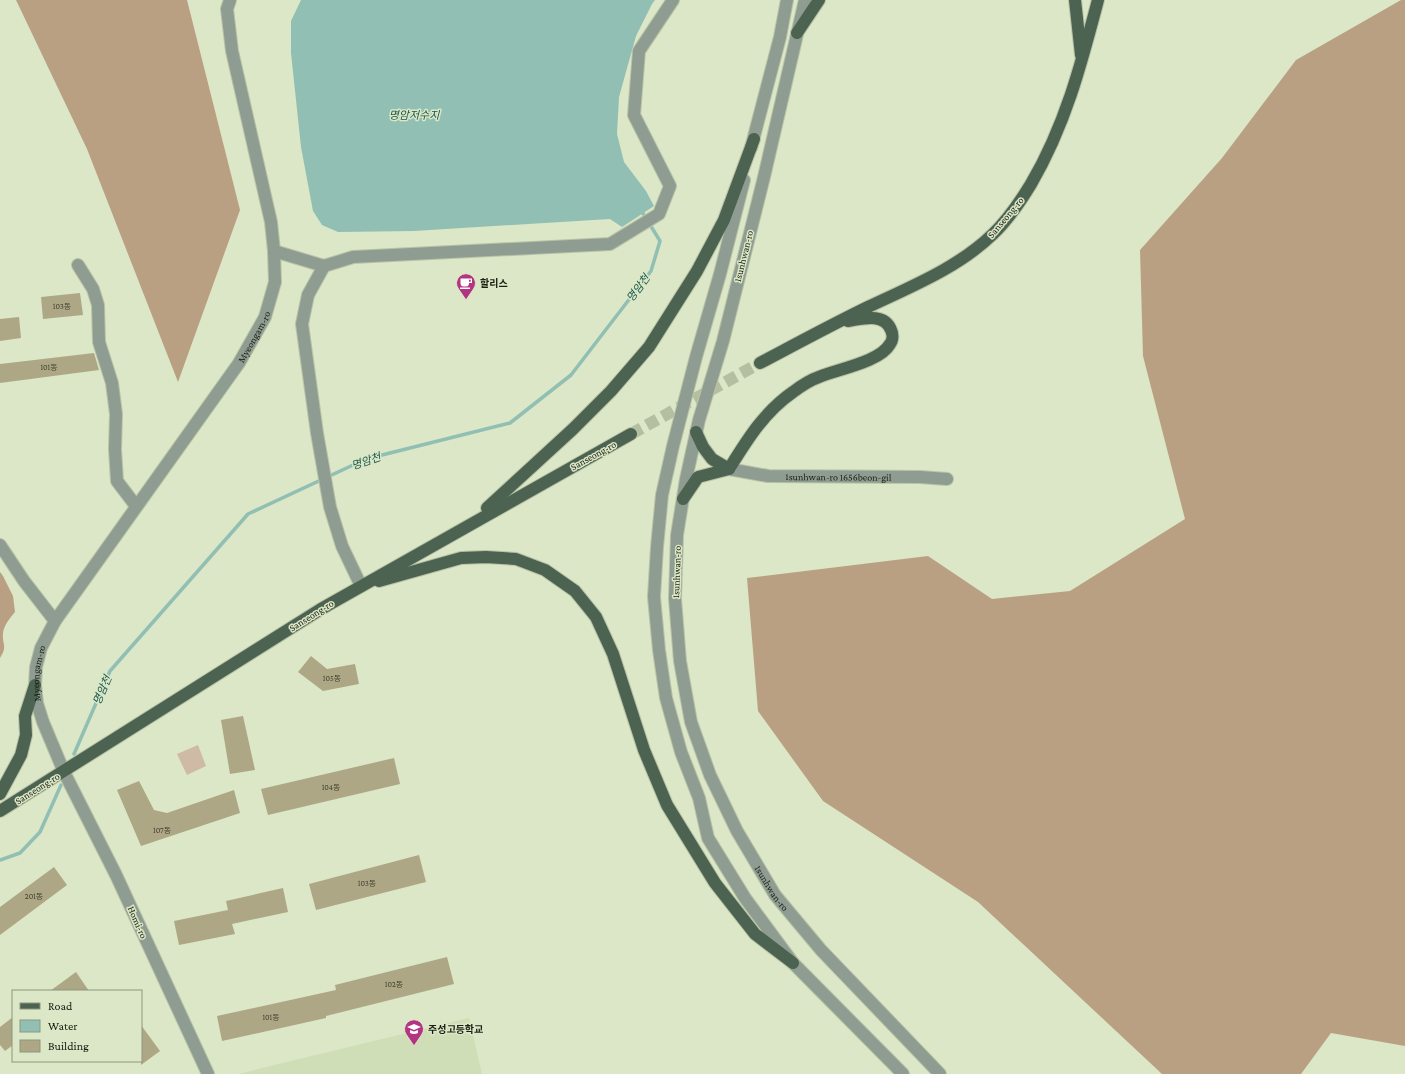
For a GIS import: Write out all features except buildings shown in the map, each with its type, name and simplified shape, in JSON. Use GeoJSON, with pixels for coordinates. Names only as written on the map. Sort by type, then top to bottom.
{"type":"FeatureCollection","features":[{"type":"Feature","properties":{"kind":"main road"},"geometry":{"type":"LineString","coordinates":[[797,33],[819,0]]}},
{"type":"Feature","properties":{"kind":"main road"},"geometry":{"type":"LineString","coordinates":[[1075,0],[1082,62]]}},
{"type":"Feature","properties":{"kind":"main road","name":"Sanseong-ro"},"geometry":{"type":"LineString","coordinates":[[760,363],[837,322],[949,266],[975,249],[993,234],[1012,211],[1040,167],[1056,135],[1070,101],[1098,0]]}},
{"type":"Feature","properties":{"kind":"main road"},"geometry":{"type":"LineString","coordinates":[[472,522],[573,429],[611,391],[649,347],[697,271],[724,220],[754,139]]}},
{"type":"Feature","properties":{"kind":"main road"},"geometry":{"type":"LineString","coordinates":[[683,499],[698,477],[730,469],[753,431],[770,411],[792,392],[818,377],[867,361],[881,353],[891,344],[893,334],[890,326],[883,320],[874,317],[837,322]]}},
{"type":"Feature","properties":{"kind":"main road"},"geometry":{"type":"LineString","coordinates":[[696,432],[702,447],[712,459],[730,469]]}},
{"type":"Feature","properties":{"kind":"main road","name":"Sanseong-ro"},"geometry":{"type":"LineString","coordinates":[[0,811],[64,772],[321,608],[631,434]]}},
{"type":"Feature","properties":{"kind":"main road"},"geometry":{"type":"LineString","coordinates":[[361,586],[461,558],[486,557],[516,559],[545,570],[575,591],[596,617],[613,654],[644,750],[667,805],[715,883],[756,934],[793,962]]}},
{"type":"Feature","properties":{"kind":"main road"},"geometry":{"type":"LineString","coordinates":[[0,794],[21,755],[26,735],[25,716],[35,685]]}},
{"type":"Feature","properties":{"kind":"street","name":"Myeongam-ro"},"geometry":{"type":"LineString","coordinates":[[64,772],[43,722],[37,703],[35,685],[36,667],[42,648],[55,621],[239,363],[265,317],[275,282],[271,222],[232,51],[227,9],[230,0]]}},
{"type":"Feature","properties":{"kind":"street"},"geometry":{"type":"LineString","coordinates":[[274,251],[324,266],[353,257],[610,244],[659,214],[670,186],[634,115],[639,50],[673,0]]}},
{"type":"Feature","properties":{"kind":"street","name":"1sunhwan-ro"},"geometry":{"type":"LineString","coordinates":[[787,0],[780,37],[720,274],[684,402],[662,495],[654,597],[658,650],[666,698],[681,752],[699,798],[708,838],[745,898],[793,962],[903,1074]]}},
{"type":"Feature","properties":{"kind":"street","name":"1sunhwan-ro"},"geometry":{"type":"LineString","coordinates":[[805,0],[764,177],[723,341],[696,432],[683,499],[677,535],[675,599],[680,653],[691,722],[710,775],[737,831],[775,895],[821,950],[940,1074]]}},
{"type":"Feature","properties":{"kind":"street"},"geometry":{"type":"LineString","coordinates":[[78,265],[93,289],[98,305],[99,342],[112,383],[116,414],[115,449],[117,482],[136,506]]}},
{"type":"Feature","properties":{"kind":"street"},"geometry":{"type":"LineString","coordinates":[[324,266],[308,295],[302,324],[317,433],[330,507],[342,546],[361,586]]}},
{"type":"Feature","properties":{"kind":"street","name":"1sunhwan-ro 1656beon-gil"},"geometry":{"type":"LineString","coordinates":[[730,469],[768,476],[920,477],[947,479]]}},
{"type":"Feature","properties":{"kind":"street"},"geometry":{"type":"LineString","coordinates":[[0,545],[24,581],[55,621]]}},
{"type":"Feature","properties":{"kind":"street","name":"Homi-ro"},"geometry":{"type":"LineString","coordinates":[[64,772],[116,875],[208,1074]]}},
{"type":"Feature","properties":{"kind":"shaded area"},"geometry":{"type":"Polygon","coordinates":[[[16,0],[187,0],[240,210],[178,382],[87,149],[16,0]]]}},
{"type":"Feature","properties":{"kind":"shaded area"},"geometry":{"type":"Polygon","coordinates":[[[1401,0],[1405,0],[1405,1046],[1331,1033],[1301,1074],[1162,1074],[978,902],[823,801],[758,711],[747,578],[928,556],[992,599],[1070,591],[1185,519],[1143,356],[1140,250],[1222,158],[1296,60],[1401,0]]]}},
{"type":"Feature","properties":{"kind":"shaded area"},"geometry":{"type":"Polygon","coordinates":[[[0,572],[13,596],[15,612],[5,627],[3,633],[4,651],[0,658],[0,572]]]}},
{"type":"Feature","properties":{"kind":"shaded area"},"geometry":{"type":"Polygon","coordinates":[[[198,745],[206,766],[187,775],[177,754],[198,745]]]}},
{"type":"Feature","properties":{"kind":"shaded area","name":"주성고등학교"},"geometry":{"type":"Polygon","coordinates":[[[469,1018],[482,1074],[238,1074],[469,1018]]]}},
{"type":"Feature","properties":{"kind":"water","name":"명암저수지"},"geometry":{"type":"Polygon","coordinates":[[[301,0],[655,0],[636,36],[619,97],[617,134],[624,162],[646,191],[654,206],[622,227],[610,219],[414,231],[338,232],[322,225],[313,211],[301,147],[291,53],[291,21],[301,0]]]}},
{"type":"Feature","properties":{"kind":"waterway","name":"명암천"},"geometry":{"type":"LineString","coordinates":[[74,754],[110,671],[248,514],[366,459],[510,423],[571,375],[651,271],[660,241],[641,210]]}},
{"type":"Feature","properties":{"kind":"waterway","name":"명암천"},"geometry":{"type":"LineString","coordinates":[[0,860],[20,853],[40,832],[61,785]]}},
{"type":"Feature","properties":{"kind":"tunnel"},"geometry":{"type":"LineString","coordinates":[[631,434],[760,363]]}},
{"type":"Feature","properties":{"kind":"place","name":"할리스"},"geometry":{"type":"Point","coordinates":[466,300]}},
{"type":"Feature","properties":{"kind":"place","name":"주성고등학교"},"geometry":{"type":"Point","coordinates":[414,1046]}}]}
